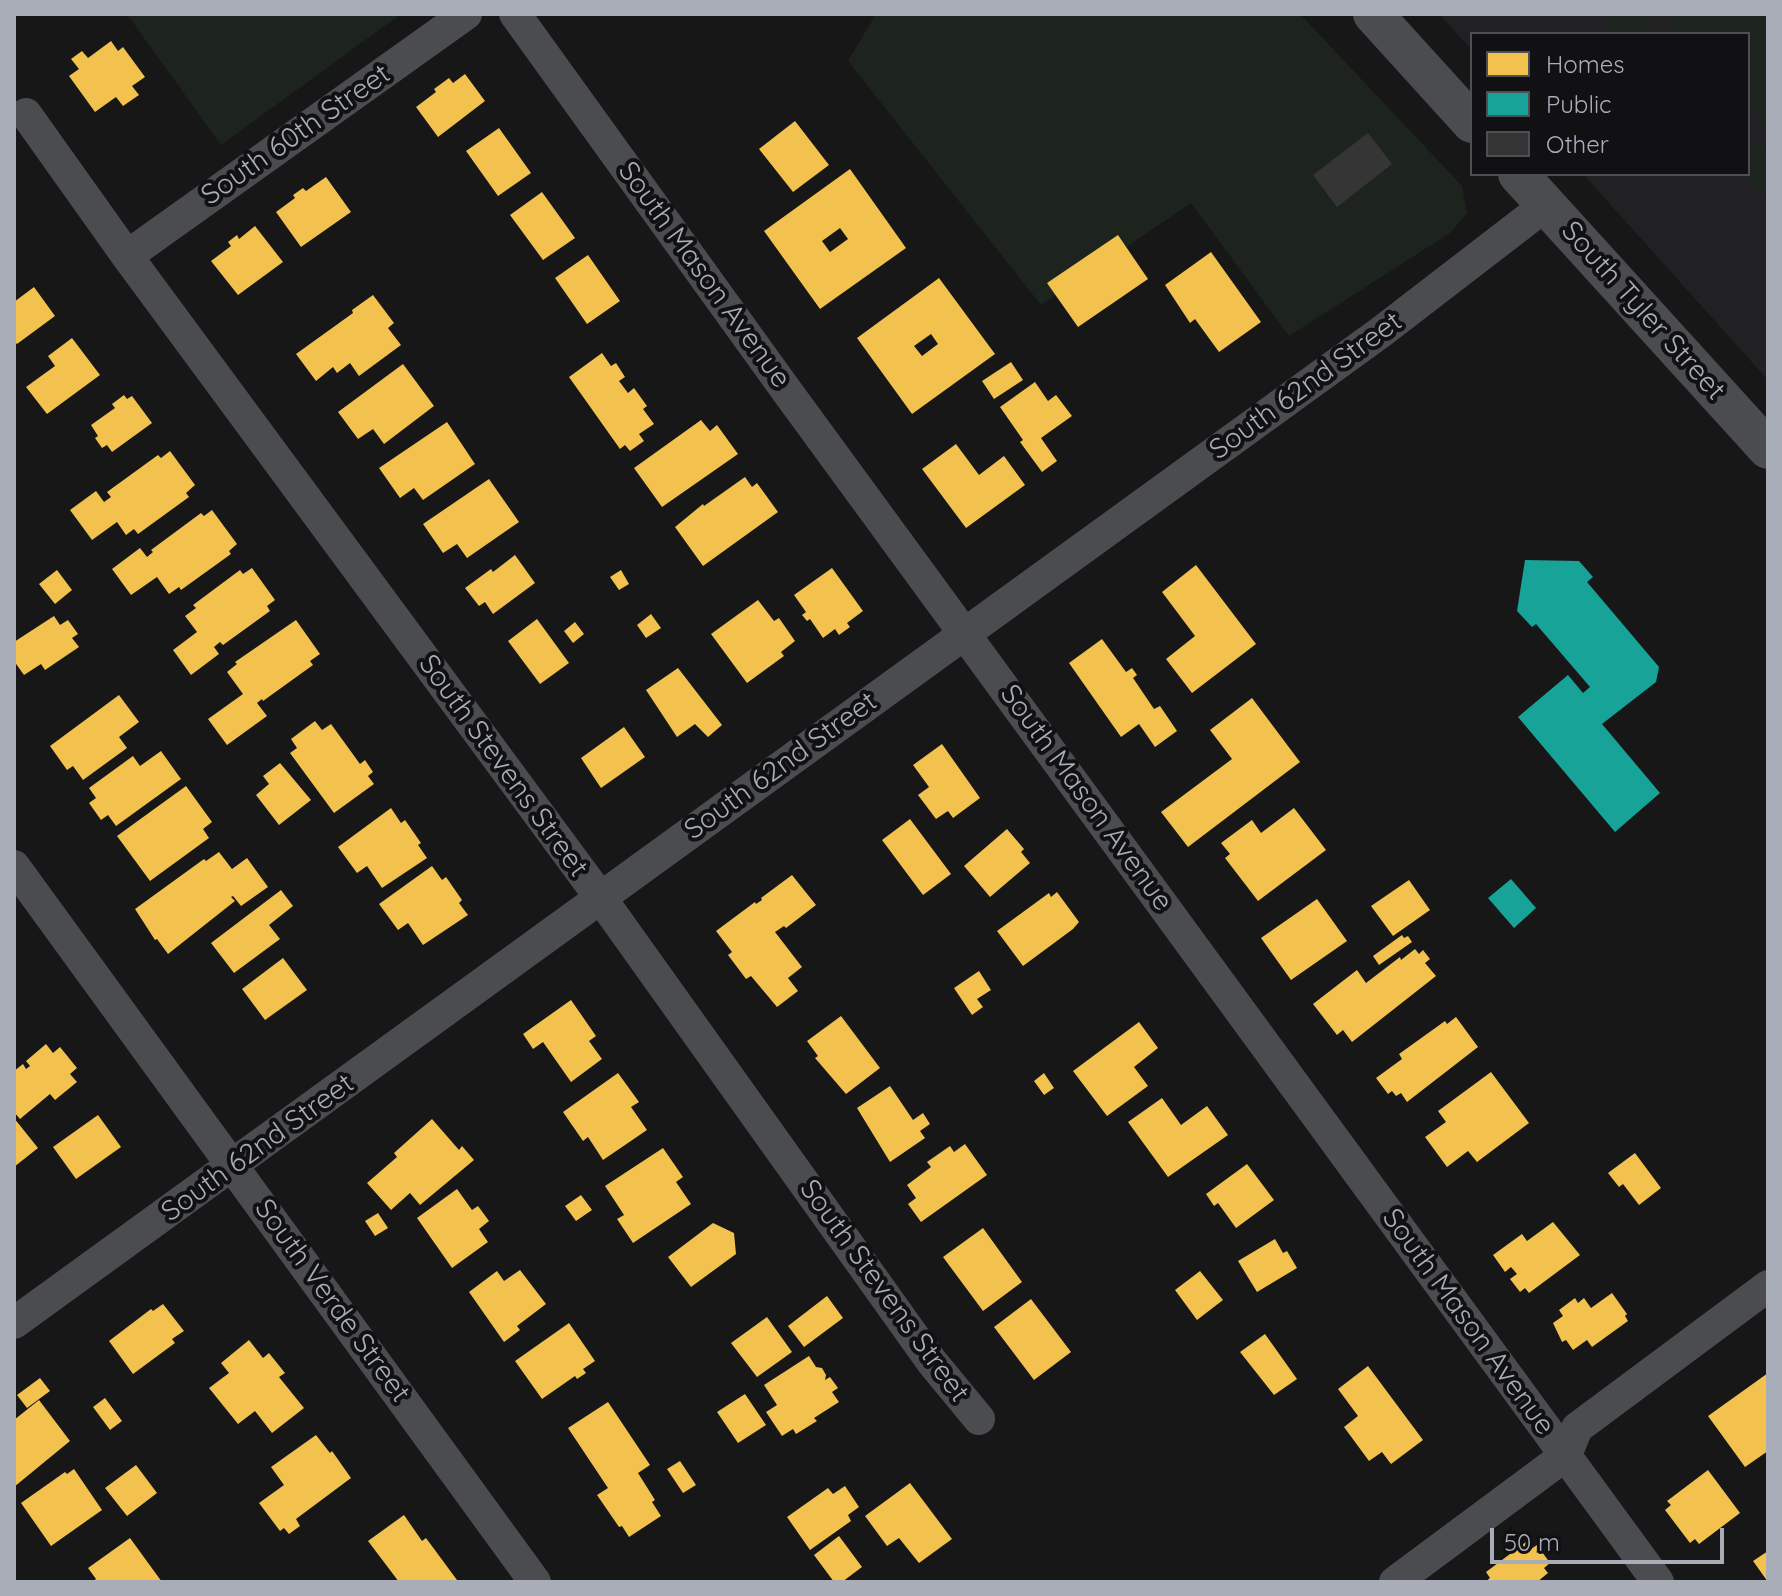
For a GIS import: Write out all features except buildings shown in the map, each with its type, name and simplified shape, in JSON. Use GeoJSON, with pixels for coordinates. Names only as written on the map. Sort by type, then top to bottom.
{"type":"FeatureCollection","features":[{"type":"Feature","properties":{"kind":"street","name":"South 60th Street"},"geometry":{"type":"LineString","coordinates":[[127,256],[466,14]]}},
{"type":"Feature","properties":{"kind":"street","name":"South Mason Avenue"},"geometry":{"type":"LineString","coordinates":[[515,14],[786,390],[1658,1582]]}},
{"type":"Feature","properties":{"kind":"street"},"geometry":{"type":"LineString","coordinates":[[1373,14],[1470,121]]}},
{"type":"Feature","properties":{"kind":"street","name":"South Stevens Street"},"geometry":{"type":"LineString","coordinates":[[26,114],[127,256],[600,897],[932,1362],[979,1419]]}},
{"type":"Feature","properties":{"kind":"street","name":"South Tyler Street"},"geometry":{"type":"LineString","coordinates":[[1520,176],[1768,449]]}},
{"type":"Feature","properties":{"kind":"street","name":"South 62nd Street"},"geometry":{"type":"LineString","coordinates":[[14,1323],[1381,332],[1546,205]]}},
{"type":"Feature","properties":{"kind":"street","name":"South Verde Street"},"geometry":{"type":"LineString","coordinates":[[14,866],[235,1165],[535,1582]]}},
{"type":"Feature","properties":{"kind":"street"},"geometry":{"type":"LineString","coordinates":[[1395,1582],[1566,1455],[1577,1428],[1768,1286]]}},
{"type":"Feature","properties":{"kind":"shaded area"},"geometry":{"type":"Polygon","coordinates":[[[127,14],[401,14],[221,145],[127,14]]]}},
{"type":"Feature","properties":{"kind":"shaded area"},"geometry":{"type":"Polygon","coordinates":[[[876,14],[1300,14],[1462,186],[1467,213],[1450,233],[1289,336],[1191,203],[1041,305],[848,61],[876,14]]]}},
{"type":"Feature","properties":{"kind":"shaded area"},"geometry":{"type":"Polygon","coordinates":[[[1439,14],[1768,14],[1768,380],[1585,176],[1750,176],[1750,32],[1470,32],[1470,48],[1439,14]]]}},
{"type":"Feature","properties":{"kind":"shaded area"},"geometry":{"type":"Polygon","coordinates":[[[1599,14],[1642,14],[1658,32],[1615,32],[1599,14]]]}},
{"type":"Feature","properties":{"kind":"shaded area"},"geometry":{"type":"Polygon","coordinates":[[[1666,14],[1768,14],[1768,128],[1750,107],[1750,32],[1682,32],[1666,14]]]}},
{"type":"Feature","properties":{"kind":"shaded area"},"geometry":{"type":"Polygon","coordinates":[[[1750,136],[1768,156],[1768,200],[1746,176],[1750,176],[1750,136]]]}}]}
